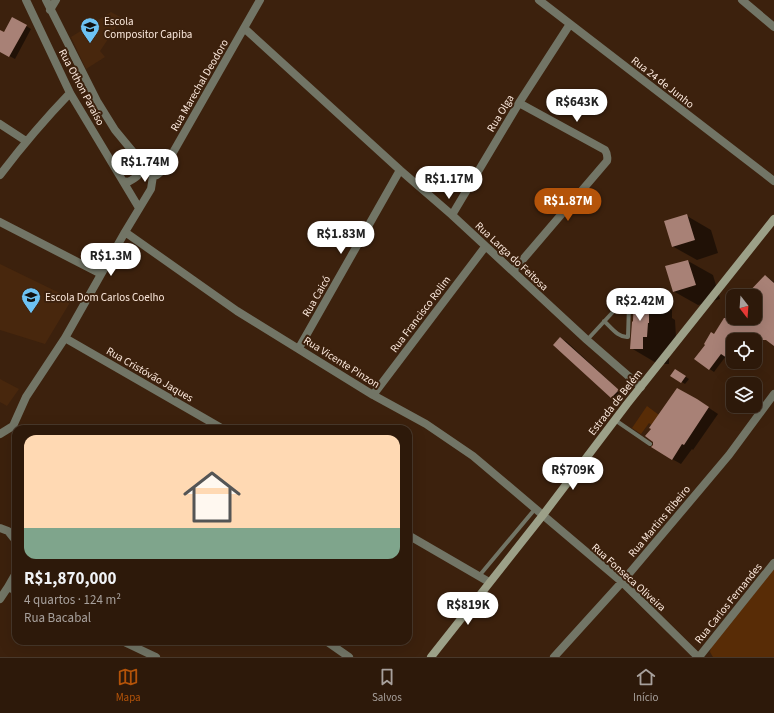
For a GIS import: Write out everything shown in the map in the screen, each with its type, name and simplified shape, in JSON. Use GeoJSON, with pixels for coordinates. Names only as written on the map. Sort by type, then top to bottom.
{"type":"FeatureCollection","features":[{"type":"Feature","properties":{"kind":"main road","name":"Estrada de Belém"},"geometry":{"type":"LineString","coordinates":[[430,657],[543,516],[640,387],[774,219]]}},
{"type":"Feature","properties":{"kind":"street","name":"Rua Othon Paraíso"},"geometry":{"type":"LineString","coordinates":[[26,0],[70,93],[139,208]]}},
{"type":"Feature","properties":{"kind":"street","name":"Rua Othon Paraíso"},"geometry":{"type":"LineString","coordinates":[[46,0],[97,101],[115,130],[153,176]]}},
{"type":"Feature","properties":{"kind":"street"},"geometry":{"type":"LineString","coordinates":[[50,10],[56,0]]}},
{"type":"Feature","properties":{"kind":"street","name":"Rua Marechal Deodoro"},"geometry":{"type":"LineString","coordinates":[[153,176],[157,175],[163,170],[260,0]]}},
{"type":"Feature","properties":{"kind":"street","name":"Rua 24 de Junho"},"geometry":{"type":"LineString","coordinates":[[538,0],[774,181]]}},
{"type":"Feature","properties":{"kind":"street"},"geometry":{"type":"LineString","coordinates":[[742,0],[774,28]]}},
{"type":"Feature","properties":{"kind":"street","name":"Rua Olga"},"geometry":{"type":"LineString","coordinates":[[452,215],[519,103],[570,24]]}},
{"type":"Feature","properties":{"kind":"street","name":"Rua Larga do Feitosa"},"geometry":{"type":"LineString","coordinates":[[244,28],[640,387]]}},
{"type":"Feature","properties":{"kind":"street"},"geometry":{"type":"LineString","coordinates":[[0,174],[26,141],[70,93]]}},
{"type":"Feature","properties":{"kind":"street"},"geometry":{"type":"LineString","coordinates":[[513,271],[607,161],[607,153],[605,150],[519,103]]}},
{"type":"Feature","properties":{"kind":"street"},"geometry":{"type":"LineString","coordinates":[[0,124],[26,141]]}},
{"type":"Feature","properties":{"kind":"street"},"geometry":{"type":"LineString","coordinates":[[123,181],[128,182],[137,177],[141,170],[140,161]]}},
{"type":"Feature","properties":{"kind":"street","name":"Rua Caicó"},"geometry":{"type":"LineString","coordinates":[[299,348],[400,170]]}},
{"type":"Feature","properties":{"kind":"street"},"geometry":{"type":"LineString","coordinates":[[15,425],[26,397],[65,338],[151,189],[153,176]]}},
{"type":"Feature","properties":{"kind":"street"},"geometry":{"type":"LineString","coordinates":[[0,222],[101,274]]}},
{"type":"Feature","properties":{"kind":"street","name":"Rua Vicente Pinzon"},"geometry":{"type":"LineString","coordinates":[[125,232],[237,311],[373,395],[426,424],[467,452],[543,516]]}},
{"type":"Feature","properties":{"kind":"street","name":"Rua Francisco Rolim"},"geometry":{"type":"LineString","coordinates":[[373,395],[485,246]]}},
{"type":"Feature","properties":{"kind":"street","name":"Rua Cristóvão Jaques"},"geometry":{"type":"LineString","coordinates":[[65,338],[216,425]]}},
{"type":"Feature","properties":{"kind":"street","name":"Rua Martins Ribeiro"},"geometry":{"type":"LineString","coordinates":[[554,657],[622,582],[730,455],[774,394]]}},
{"type":"Feature","properties":{"kind":"street"},"geometry":{"type":"LineString","coordinates":[[0,434],[12,429]]}},
{"type":"Feature","properties":{"kind":"street","name":"Rua Fonseca Oliveira"},"geometry":{"type":"LineString","coordinates":[[543,516],[622,582],[698,657]]}},
{"type":"Feature","properties":{"kind":"street"},"geometry":{"type":"LineString","coordinates":[[0,528],[8,531],[12,536]]}},
{"type":"Feature","properties":{"kind":"street"},"geometry":{"type":"LineString","coordinates":[[412,537],[489,582]]}},
{"type":"Feature","properties":{"kind":"street","name":"Rua Carlos Fernandes"},"geometry":{"type":"LineString","coordinates":[[698,657],[774,563]]}},
{"type":"Feature","properties":{"kind":"street"},"geometry":{"type":"LineString","coordinates":[[0,599],[12,589]]}},
{"type":"Feature","properties":{"kind":"street"},"geometry":{"type":"LineString","coordinates":[[130,645],[156,657]]}},
{"type":"Feature","properties":{"kind":"street"},"geometry":{"type":"LineString","coordinates":[[332,645],[349,657]]}},
{"type":"Feature","properties":{"kind":"lane"},"geometry":{"type":"LineString","coordinates":[[587,340],[604,321],[624,300],[629,305],[628,337],[622,337],[604,321]]}},
{"type":"Feature","properties":{"kind":"lane"},"geometry":{"type":"LineString","coordinates":[[615,420],[650,444]]}},
{"type":"Feature","properties":{"kind":"lane"},"geometry":{"type":"LineString","coordinates":[[478,576],[535,509]]}},
{"type":"Feature","properties":{"kind":"shaded area","name":"Escola Compositor Capiba"},"geometry":{"type":"Polygon","coordinates":[[[111,12],[122,18],[100,51],[105,57],[86,69],[71,37],[111,12]]]}},
{"type":"Feature","properties":{"kind":"shaded area","name":"Escola Dom Carlos Coelho"},"geometry":{"type":"Polygon","coordinates":[[[0,264],[72,299],[45,344],[0,330],[0,264]]]}},
{"type":"Feature","properties":{"kind":"shaded area"},"geometry":{"type":"Polygon","coordinates":[[[0,379],[19,389],[7,406],[0,402],[0,379]]]}},
{"type":"Feature","properties":{"kind":"shaded area"},"geometry":{"type":"Polygon","coordinates":[[[647,406],[659,415],[653,426],[649,423],[641,434],[632,428],[647,406]]]}},
{"type":"Feature","properties":{"kind":"shaded area"},"geometry":{"type":"Polygon","coordinates":[[[774,568],[774,657],[713,657],[710,652],[711,647],[774,568]]]}},
{"type":"Feature","properties":{"kind":"building"},"geometry":{"type":"Polygon","coordinates":[[[12,17],[27,25],[9,57],[0,52],[0,30],[4,32],[12,17]]]}},
{"type":"Feature","properties":{"kind":"building"},"geometry":{"type":"Polygon","coordinates":[[[687,214],[695,240],[672,247],[664,221],[687,214]]]}},
{"type":"Feature","properties":{"kind":"building"},"geometry":{"type":"Polygon","coordinates":[[[688,260],[696,285],[673,292],[665,266],[688,260]]]}},
{"type":"Feature","properties":{"kind":"building"},"geometry":{"type":"Polygon","coordinates":[[[765,275],[774,283],[774,346],[766,340],[762,340],[762,333],[726,333],[726,357],[721,354],[709,370],[694,359],[705,345],[704,344],[711,332],[714,334],[724,318],[726,318],[726,325],[762,325],[762,289],[752,289],[765,275]]]}},
{"type":"Feature","properties":{"kind":"building"},"geometry":{"type":"Polygon","coordinates":[[[637,294],[646,294],[645,303],[649,303],[649,323],[647,337],[643,337],[643,349],[630,349],[634,297],[637,297],[637,294]]]}},
{"type":"Feature","properties":{"kind":"building"},"geometry":{"type":"Polygon","coordinates":[[[560,337],[619,390],[611,398],[553,345],[560,337]]]}},
{"type":"Feature","properties":{"kind":"building"},"geometry":{"type":"Polygon","coordinates":[[[675,369],[686,376],[681,383],[670,376],[675,369]]]}},
{"type":"Feature","properties":{"kind":"building"},"geometry":{"type":"Polygon","coordinates":[[[677,388],[709,407],[684,445],[682,444],[672,460],[651,447],[653,442],[645,436],[677,388]]]}},
{"type":"Feature","properties":{"kind":"place","name":"Escola Compositor Capiba"},"geometry":{"type":"Point","coordinates":[90,44]}},
{"type":"Feature","properties":{"kind":"place","name":"Escola Dom Carlos Coelho"},"geometry":{"type":"Point","coordinates":[31,314]}}]}
